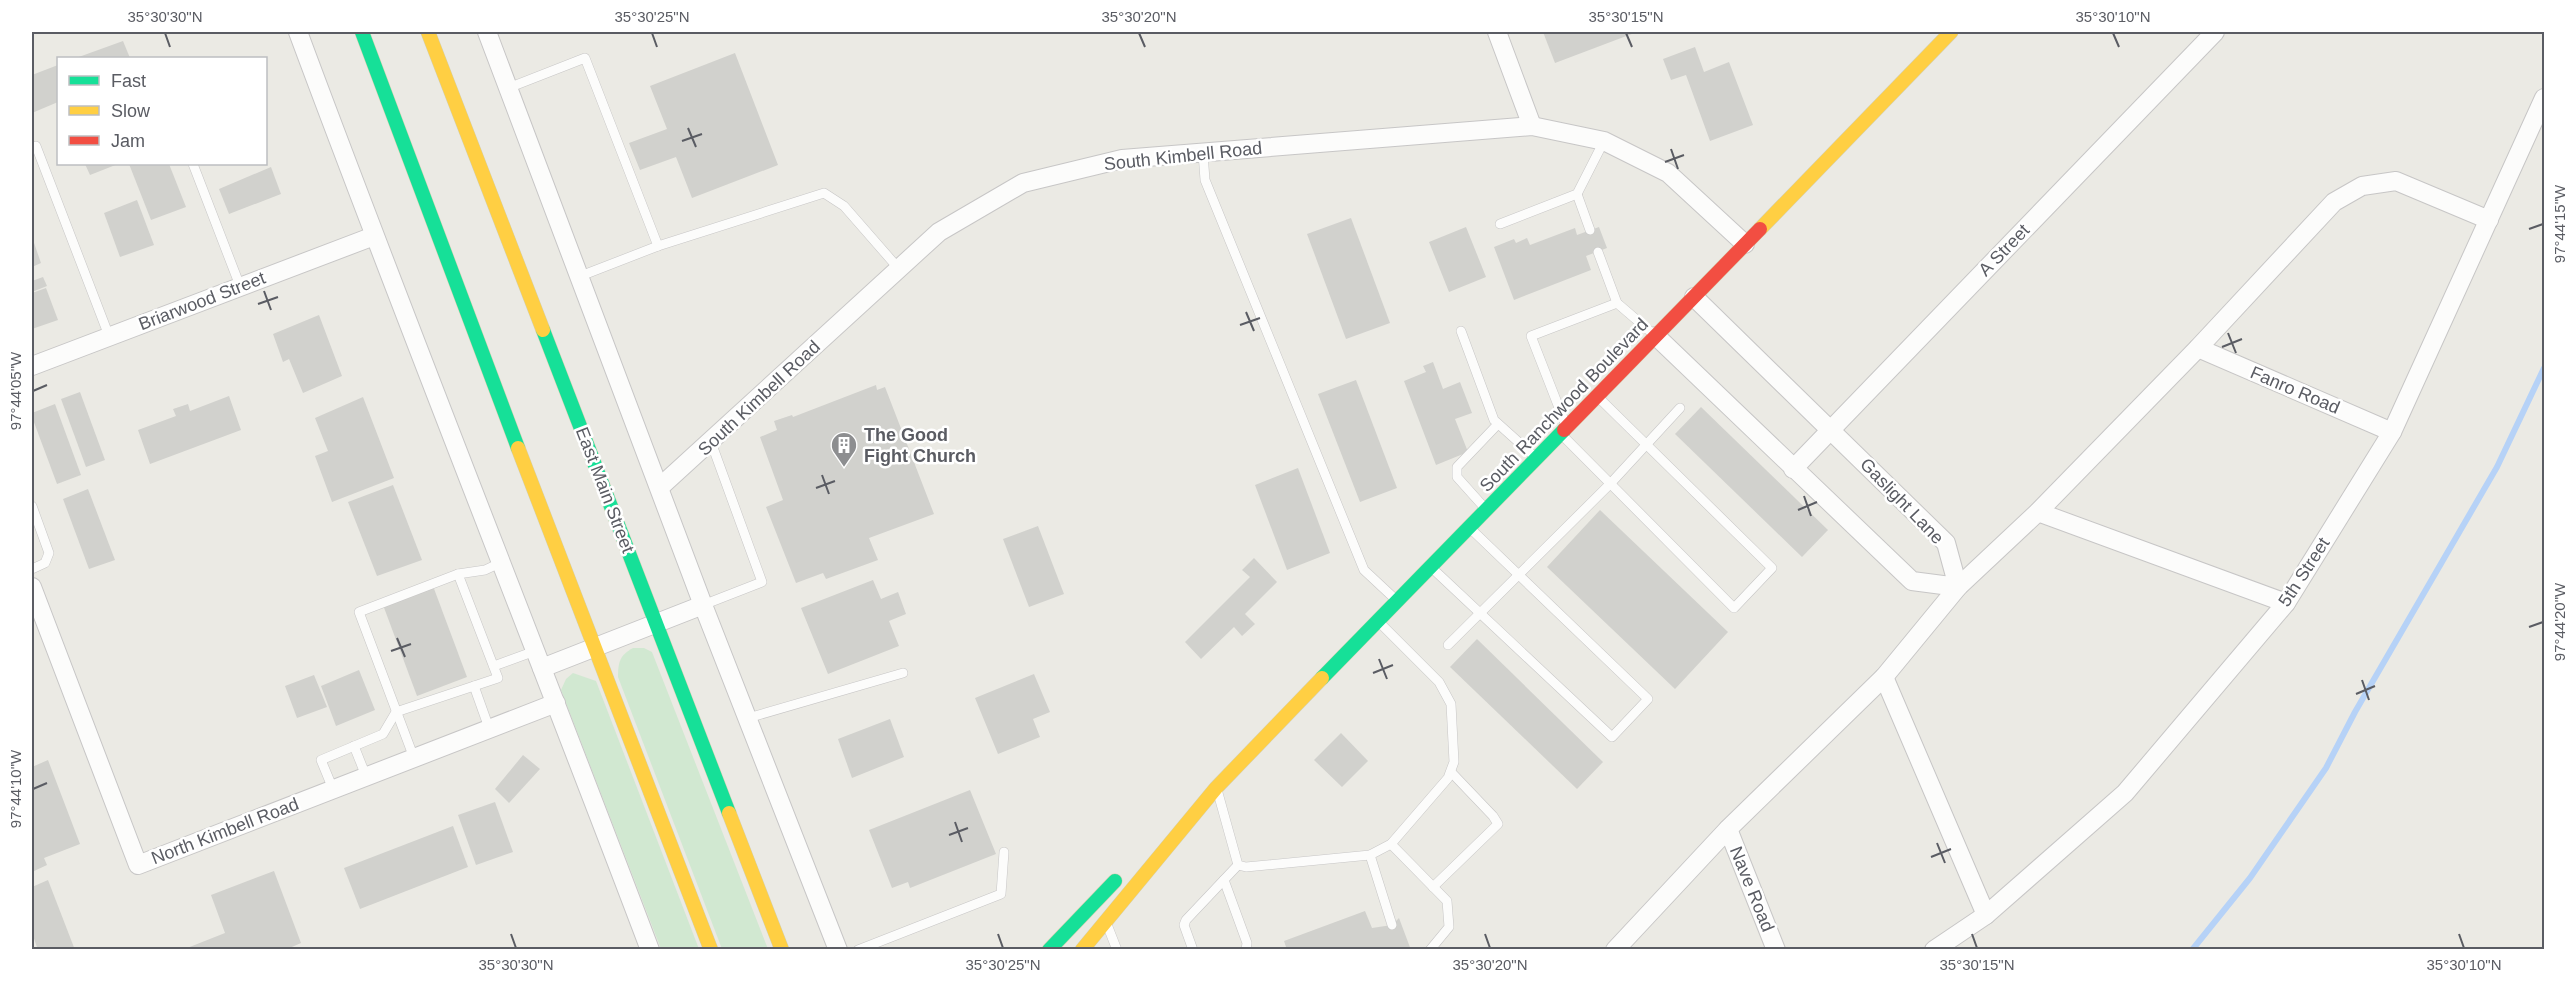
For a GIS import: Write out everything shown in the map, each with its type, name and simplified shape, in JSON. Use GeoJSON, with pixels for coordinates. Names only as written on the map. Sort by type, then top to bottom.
{"type":"FeatureCollection","features":[{"type":"Feature","properties":{"kind":"main road"},"geometry":{"type":"LineString","coordinates":[[362,32],[711,950]]}},
{"type":"Feature","properties":{"kind":"main road","name":"East Main Street"},"geometry":{"type":"LineString","coordinates":[[428,32],[782,950]]}},
{"type":"Feature","properties":{"kind":"main road","name":"South Ranchwood Boulevard"},"geometry":{"type":"LineString","coordinates":[[1082,950],[1216,788],[1951,32]]}},
{"type":"Feature","properties":{"kind":"main road","name":"South Ranchwood Boulevard"},"geometry":{"type":"LineString","coordinates":[[1143,855],[1203,803]]}},
{"type":"Feature","properties":{"kind":"main road"},"geometry":{"type":"LineString","coordinates":[[1049,950],[1126,870]]}},
{"type":"Feature","properties":{"kind":"street"},"geometry":{"type":"LineString","coordinates":[[298,32],[374,236],[502,562],[650,950]]}},
{"type":"Feature","properties":{"kind":"street"},"geometry":{"type":"LineString","coordinates":[[487,32],[578,277],[838,950]]}},
{"type":"Feature","properties":{"kind":"street"},"geometry":{"type":"LineString","coordinates":[[1497,32],[1532,126]]}},
{"type":"Feature","properties":{"kind":"street","name":"A Street"},"geometry":{"type":"LineString","coordinates":[[1793,469],[2215,32]]}},
{"type":"Feature","properties":{"kind":"street","name":"5th Street"},"geometry":{"type":"LineString","coordinates":[[1934,950],[1986,915],[2126,793],[2286,603],[2392,432],[2544,98]]}},
{"type":"Feature","properties":{"kind":"street","name":"South Kimbell Road"},"geometry":{"type":"LineString","coordinates":[[660,488],[939,232],[1023,183],[1122,159],[1532,126],[1604,141],[1668,173],[1745,244]]}},
{"type":"Feature","properties":{"kind":"street"},"geometry":{"type":"LineString","coordinates":[[1615,950],[1728,830],[1884,677],[1958,587],[2038,512],[2198,348],[2334,202],[2362,186],[2396,181],[2489,220]]}},
{"type":"Feature","properties":{"kind":"street","name":"Briarwood Street"},"geometry":{"type":"LineString","coordinates":[[32,366],[374,236]]}},
{"type":"Feature","properties":{"kind":"street","name":"Gaslight Lane"},"geometry":{"type":"LineString","coordinates":[[1694,297],[1946,543],[1958,587]]}},
{"type":"Feature","properties":{"kind":"street"},"geometry":{"type":"LineString","coordinates":[[1656,336],[1912,581],[1958,587]]}},
{"type":"Feature","properties":{"kind":"street","name":"Fanro Road"},"geometry":{"type":"LineString","coordinates":[[2198,348],[2392,432]]}},
{"type":"Feature","properties":{"kind":"street"},"geometry":{"type":"LineString","coordinates":[[2038,512],[2286,603]]}},
{"type":"Feature","properties":{"kind":"street","name":"North Kimbell Road"},"geometry":{"type":"LineString","coordinates":[[32,587],[138,864],[556,703]]}},
{"type":"Feature","properties":{"kind":"street"},"geometry":{"type":"LineString","coordinates":[[542,668],[704,605]]}},
{"type":"Feature","properties":{"kind":"street"},"geometry":{"type":"LineString","coordinates":[[1884,677],[1986,915]]}},
{"type":"Feature","properties":{"kind":"street","name":"Nave Road"},"geometry":{"type":"LineString","coordinates":[[1728,830],[1776,950]]}},
{"type":"Feature","properties":{"kind":"lane"},"geometry":{"type":"LineString","coordinates":[[508,88],[585,57],[658,246]]}},
{"type":"Feature","properties":{"kind":"lane"},"geometry":{"type":"LineString","coordinates":[[1500,224],[1577,194],[1604,141]]}},
{"type":"Feature","properties":{"kind":"lane"},"geometry":{"type":"LineString","coordinates":[[36,146],[109,336]]}},
{"type":"Feature","properties":{"kind":"lane"},"geometry":{"type":"LineString","coordinates":[[1203,153],[1205,180],[1364,570],[1398,602]]}},
{"type":"Feature","properties":{"kind":"lane"},"geometry":{"type":"LineString","coordinates":[[193,165],[240,286]]}},
{"type":"Feature","properties":{"kind":"lane"},"geometry":{"type":"LineString","coordinates":[[578,277],[658,246],[825,193],[844,206],[899,269]]}},
{"type":"Feature","properties":{"kind":"lane"},"geometry":{"type":"LineString","coordinates":[[1577,194],[1590,230]]}},
{"type":"Feature","properties":{"kind":"lane"},"geometry":{"type":"LineString","coordinates":[[1598,252],[1617,303],[1656,336]]}},
{"type":"Feature","properties":{"kind":"lane"},"geometry":{"type":"LineString","coordinates":[[1597,397],[1772,568],[1734,608],[1610,484],[1564,431],[1531,336],[1617,303]]}},
{"type":"Feature","properties":{"kind":"lane"},"geometry":{"type":"LineString","coordinates":[[1461,331],[1494,420],[1537,459]]}},
{"type":"Feature","properties":{"kind":"lane"},"geometry":{"type":"LineString","coordinates":[[1448,645],[1520,576],[1680,408]]}},
{"type":"Feature","properties":{"kind":"lane"},"geometry":{"type":"LineString","coordinates":[[1487,510],[1457,477],[1457,467],[1498,424]]}},
{"type":"Feature","properties":{"kind":"lane"},"geometry":{"type":"LineString","coordinates":[[704,605],[762,582],[711,442]]}},
{"type":"Feature","properties":{"kind":"lane"},"geometry":{"type":"LineString","coordinates":[[32,506],[49,553],[45,563],[32,569]]}},
{"type":"Feature","properties":{"kind":"lane"},"geometry":{"type":"LineString","coordinates":[[1432,567],[1612,737],[1648,699],[1470,528]]}},
{"type":"Feature","properties":{"kind":"lane"},"geometry":{"type":"LineString","coordinates":[[414,758],[359,612],[458,573],[485,570],[502,562]]}},
{"type":"Feature","properties":{"kind":"lane"},"geometry":{"type":"LineString","coordinates":[[333,789],[321,760],[383,735],[396,712],[498,678],[458,573]]}},
{"type":"Feature","properties":{"kind":"lane"},"geometry":{"type":"LineString","coordinates":[[1238,866],[1370,855],[1391,844],[1448,778],[1454,762],[1451,704],[1439,682],[1379,622]]}},
{"type":"Feature","properties":{"kind":"lane"},"geometry":{"type":"LineString","coordinates":[[494,666],[535,651]]}},
{"type":"Feature","properties":{"kind":"lane"},"geometry":{"type":"LineString","coordinates":[[748,718],[903,673]]}},
{"type":"Feature","properties":{"kind":"lane"},"geometry":{"type":"LineString","coordinates":[[474,686],[489,728]]}},
{"type":"Feature","properties":{"kind":"lane"},"geometry":{"type":"LineString","coordinates":[[354,746],[366,776]]}},
{"type":"Feature","properties":{"kind":"lane"},"geometry":{"type":"LineString","coordinates":[[1433,887],[1497,825],[1493,816],[1451,772]]}},
{"type":"Feature","properties":{"kind":"lane"},"geometry":{"type":"LineString","coordinates":[[1216,788],[1238,866]]}},
{"type":"Feature","properties":{"kind":"lane"},"geometry":{"type":"LineString","coordinates":[[1391,844],[1447,901],[1449,927],[1430,950]]}},
{"type":"Feature","properties":{"kind":"lane"},"geometry":{"type":"LineString","coordinates":[[858,950],[1001,894],[1004,852]]}},
{"type":"Feature","properties":{"kind":"lane"},"geometry":{"type":"LineString","coordinates":[[1370,855],[1392,925]]}},
{"type":"Feature","properties":{"kind":"lane"},"geometry":{"type":"LineString","coordinates":[[1193,950],[1184,925],[1186,920],[1238,866]]}},
{"type":"Feature","properties":{"kind":"lane"},"geometry":{"type":"LineString","coordinates":[[1224,880],[1246,950]]}},
{"type":"Feature","properties":{"kind":"lane"},"geometry":{"type":"LineString","coordinates":[[1105,921],[1117,950]]}},
{"type":"Feature","properties":{"kind":"green space"},"geometry":{"type":"Polygon","coordinates":[[[633,648],[644,648],[652,652],[768,949],[722,949],[618,677],[621,660],[625,653],[633,648]]]}},
{"type":"Feature","properties":{"kind":"green space"},"geometry":{"type":"Polygon","coordinates":[[[573,673],[596,681],[699,949],[661,949],[561,690],[566,679],[573,673]]]}},
{"type":"Feature","properties":{"kind":"building"},"geometry":{"type":"Polygon","coordinates":[[[1543,32],[1637,32],[1555,63],[1543,32]]]}},
{"type":"Feature","properties":{"kind":"building"},"geometry":{"type":"Polygon","coordinates":[[[123,41],[130,57],[79,57],[123,41]]]}},
{"type":"Feature","properties":{"kind":"building"},"geometry":{"type":"Polygon","coordinates":[[[1695,47],[1704,72],[1729,62],[1753,125],[1710,141],[1686,75],[1671,80],[1663,59],[1695,47]]]}},
{"type":"Feature","properties":{"kind":"building"},"geometry":{"type":"Polygon","coordinates":[[[735,53],[778,165],[692,198],[676,157],[640,170],[629,143],[667,129],[650,86],[735,53]]]}},
{"type":"Feature","properties":{"kind":"building"},"geometry":{"type":"Polygon","coordinates":[[[57,65],[57,102],[32,113],[32,75],[57,65]]]}},
{"type":"Feature","properties":{"kind":"building"},"geometry":{"type":"Polygon","coordinates":[[[85,165],[115,165],[90,175],[85,165]]]}},
{"type":"Feature","properties":{"kind":"building"},"geometry":{"type":"Polygon","coordinates":[[[129,165],[169,165],[186,207],[151,220],[129,165]]]}},
{"type":"Feature","properties":{"kind":"building"},"geometry":{"type":"Polygon","coordinates":[[[271,167],[281,194],[229,214],[219,189],[271,167]]]}},
{"type":"Feature","properties":{"kind":"building"},"geometry":{"type":"Polygon","coordinates":[[[137,200],[154,245],[120,257],[104,213],[137,200]]]}},
{"type":"Feature","properties":{"kind":"building"},"geometry":{"type":"Polygon","coordinates":[[[1351,218],[1390,323],[1346,339],[1307,234],[1351,218]]]}},
{"type":"Feature","properties":{"kind":"building"},"geometry":{"type":"Polygon","coordinates":[[[1466,227],[1486,277],[1449,292],[1429,242],[1466,227]]]}},
{"type":"Feature","properties":{"kind":"building"},"geometry":{"type":"Polygon","coordinates":[[[1599,227],[1607,248],[1586,256],[1591,270],[1514,300],[1494,247],[1514,239],[1516,243],[1527,238],[1530,245],[1575,228],[1577,235],[1599,227]]]}},
{"type":"Feature","properties":{"kind":"building"},"geometry":{"type":"Polygon","coordinates":[[[32,237],[41,263],[32,267],[32,237]]]}},
{"type":"Feature","properties":{"kind":"building"},"geometry":{"type":"Polygon","coordinates":[[[43,277],[47,286],[32,292],[32,281],[43,277]]]}},
{"type":"Feature","properties":{"kind":"building"},"geometry":{"type":"Polygon","coordinates":[[[46,288],[58,320],[32,329],[32,293],[46,288]]]}},
{"type":"Feature","properties":{"kind":"building"},"geometry":{"type":"Polygon","coordinates":[[[319,315],[342,376],[303,393],[289,359],[283,362],[273,334],[319,315]]]}},
{"type":"Feature","properties":{"kind":"building"},"geometry":{"type":"Polygon","coordinates":[[[1433,362],[1443,389],[1460,382],[1472,413],[1455,419],[1468,452],[1436,465],[1404,381],[1426,372],[1423,366],[1433,362]]]}},
{"type":"Feature","properties":{"kind":"building"},"geometry":{"type":"Polygon","coordinates":[[[1356,380],[1397,488],[1360,502],[1318,394],[1356,380]]]}},
{"type":"Feature","properties":{"kind":"building","name":"The Good Fight Church"},"geometry":{"type":"Polygon","coordinates":[[[876,385],[877,390],[885,387],[934,514],[869,538],[878,560],[826,579],[823,573],[796,583],[766,507],[783,500],[760,437],[777,430],[774,421],[792,415],[793,417],[876,385]]]}},
{"type":"Feature","properties":{"kind":"building"},"geometry":{"type":"Polygon","coordinates":[[[80,392],[105,460],[86,467],[61,399],[80,392]]]}},
{"type":"Feature","properties":{"kind":"building"},"geometry":{"type":"Polygon","coordinates":[[[229,396],[241,430],[150,464],[138,430],[176,416],[173,409],[188,404],[190,411],[229,396]]]}},
{"type":"Feature","properties":{"kind":"building"},"geometry":{"type":"Polygon","coordinates":[[[363,397],[394,478],[332,502],[315,456],[328,451],[315,418],[363,397]]]}},
{"type":"Feature","properties":{"kind":"building"},"geometry":{"type":"Polygon","coordinates":[[[55,404],[81,475],[57,484],[32,417],[32,413],[55,404]]]}},
{"type":"Feature","properties":{"kind":"building"},"geometry":{"type":"Polygon","coordinates":[[[1701,407],[1828,530],[1802,557],[1675,434],[1701,407]]]}},
{"type":"Feature","properties":{"kind":"building"},"geometry":{"type":"Polygon","coordinates":[[[1298,468],[1330,553],[1287,570],[1255,485],[1298,468]]]}},
{"type":"Feature","properties":{"kind":"building"},"geometry":{"type":"Polygon","coordinates":[[[393,485],[422,560],[377,576],[348,502],[393,485]]]}},
{"type":"Feature","properties":{"kind":"building"},"geometry":{"type":"Polygon","coordinates":[[[88,489],[115,560],[89,569],[63,499],[88,489]]]}},
{"type":"Feature","properties":{"kind":"building"},"geometry":{"type":"Polygon","coordinates":[[[1600,510],[1728,632],[1675,689],[1547,567],[1600,510]]]}},
{"type":"Feature","properties":{"kind":"building"},"geometry":{"type":"Polygon","coordinates":[[[1038,526],[1064,594],[1029,607],[1003,539],[1038,526]]]}},
{"type":"Feature","properties":{"kind":"building"},"geometry":{"type":"Polygon","coordinates":[[[1254,558],[1277,582],[1245,614],[1255,624],[1242,636],[1234,627],[1201,659],[1185,642],[1250,577],[1242,570],[1254,558]]]}},
{"type":"Feature","properties":{"kind":"building"},"geometry":{"type":"Polygon","coordinates":[[[873,580],[881,599],[898,592],[906,614],[889,621],[899,646],[828,674],[801,608],[873,580]]]}},
{"type":"Feature","properties":{"kind":"building"},"geometry":{"type":"Polygon","coordinates":[[[433,586],[467,677],[417,696],[383,605],[433,586]]]}},
{"type":"Feature","properties":{"kind":"building"},"geometry":{"type":"Polygon","coordinates":[[[1477,639],[1603,762],[1577,789],[1450,667],[1477,639]]]}},
{"type":"Feature","properties":{"kind":"building"},"geometry":{"type":"Polygon","coordinates":[[[359,670],[375,710],[336,726],[321,686],[359,670]]]}},
{"type":"Feature","properties":{"kind":"building"},"geometry":{"type":"Polygon","coordinates":[[[1034,674],[1050,712],[1033,719],[1040,737],[998,754],[975,698],[1034,674]]]}},
{"type":"Feature","properties":{"kind":"building"},"geometry":{"type":"Polygon","coordinates":[[[314,675],[327,707],[297,718],[285,686],[314,675]]]}},
{"type":"Feature","properties":{"kind":"building"},"geometry":{"type":"Polygon","coordinates":[[[890,719],[904,757],[852,778],[838,739],[890,719]]]}},
{"type":"Feature","properties":{"kind":"building"},"geometry":{"type":"Polygon","coordinates":[[[1341,733],[1368,761],[1342,787],[1314,760],[1341,733]]]}},
{"type":"Feature","properties":{"kind":"building"},"geometry":{"type":"Polygon","coordinates":[[[523,755],[540,769],[509,803],[495,789],[523,755]]]}},
{"type":"Feature","properties":{"kind":"building"},"geometry":{"type":"Polygon","coordinates":[[[48,760],[80,844],[44,858],[47,865],[32,872],[32,767],[48,760]]]}},
{"type":"Feature","properties":{"kind":"building"},"geometry":{"type":"Polygon","coordinates":[[[970,790],[996,854],[910,888],[908,882],[892,888],[869,830],[970,790]]]}},
{"type":"Feature","properties":{"kind":"building"},"geometry":{"type":"Polygon","coordinates":[[[495,802],[513,852],[476,865],[458,815],[495,802]]]}},
{"type":"Feature","properties":{"kind":"building"},"geometry":{"type":"Polygon","coordinates":[[[453,826],[468,867],[360,909],[344,868],[453,826]]]}},
{"type":"Feature","properties":{"kind":"building"},"geometry":{"type":"Polygon","coordinates":[[[274,871],[301,943],[285,950],[182,950],[225,933],[211,895],[274,871]]]}},
{"type":"Feature","properties":{"kind":"building"},"geometry":{"type":"Polygon","coordinates":[[[48,880],[75,950],[38,950],[32,933],[32,887],[48,880]]]}},
{"type":"Feature","properties":{"kind":"building"},"geometry":{"type":"Polygon","coordinates":[[[1365,911],[1372,928],[1392,925],[1399,918],[1411,950],[1287,950],[1284,941],[1365,911]]]}},
{"type":"Feature","properties":{"kind":"waterway"},"geometry":{"type":"LineString","coordinates":[[2192,950],[2250,878],[2326,768],[2355,712],[2497,467],[2544,368]]}},
{"type":"Feature","properties":{"kind":"traffic: fast"},"geometry":{"type":"LineString","coordinates":[[362,32],[518,448]]}},
{"type":"Feature","properties":{"kind":"traffic: fast"},"geometry":{"type":"LineString","coordinates":[[543,330],[729,813]]}},
{"type":"Feature","properties":{"kind":"traffic: fast"},"geometry":{"type":"LineString","coordinates":[[1322,678],[1564,430]]}},
{"type":"Feature","properties":{"kind":"traffic: fast"},"geometry":{"type":"LineString","coordinates":[[1049,950],[1115,881]]}},
{"type":"Feature","properties":{"kind":"traffic: slow"},"geometry":{"type":"LineString","coordinates":[[428,32],[543,330]]}},
{"type":"Feature","properties":{"kind":"traffic: slow"},"geometry":{"type":"LineString","coordinates":[[1760,229],[1951,32]]}},
{"type":"Feature","properties":{"kind":"traffic: slow"},"geometry":{"type":"LineString","coordinates":[[518,448],[711,950]]}},
{"type":"Feature","properties":{"kind":"traffic: slow"},"geometry":{"type":"LineString","coordinates":[[1082,950],[1216,788],[1322,678]]}},
{"type":"Feature","properties":{"kind":"traffic: slow"},"geometry":{"type":"LineString","coordinates":[[729,813],[782,950]]}},
{"type":"Feature","properties":{"kind":"traffic: jam"},"geometry":{"type":"LineString","coordinates":[[1564,430],[1760,229]]}},
{"type":"Feature","properties":{"kind":"place","name":"The Good Fight Church"},"geometry":{"type":"Point","coordinates":[844,468]}}]}
